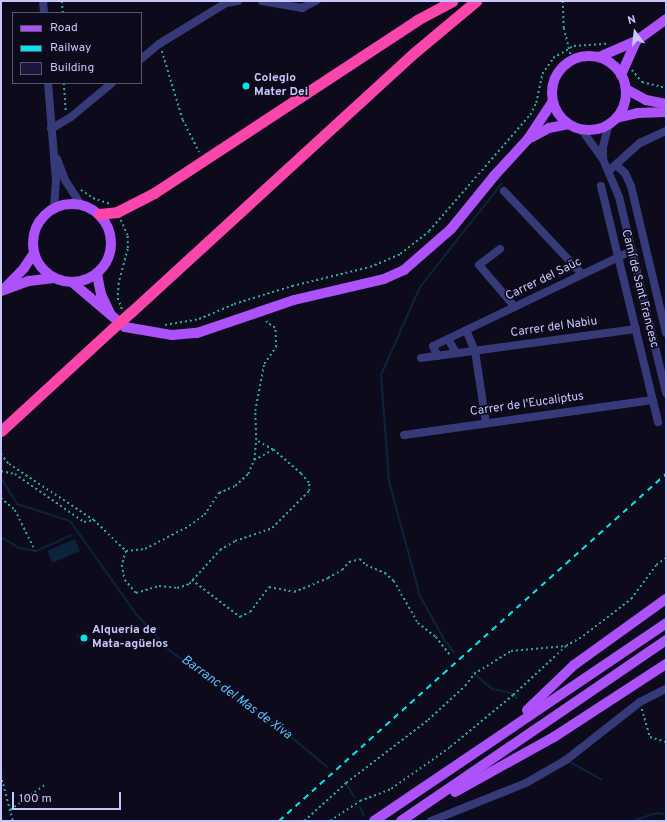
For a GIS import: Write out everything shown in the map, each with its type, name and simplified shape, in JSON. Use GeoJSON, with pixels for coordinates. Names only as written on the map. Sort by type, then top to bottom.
{"type":"FeatureCollection","features":[{"type":"Feature","properties":{"kind":"highway"},"geometry":{"type":"LineString","coordinates":[[99,214],[116,212],[154,193],[445,4],[452,1]]}},
{"type":"Feature","properties":{"kind":"highway"},"geometry":{"type":"LineString","coordinates":[[1,431],[113,324],[128,313],[415,52],[476,1]]}},
{"type":"Feature","properties":{"kind":"main road"},"geometry":{"type":"LineString","coordinates":[[666,19],[636,41],[619,50],[599,57],[583,56],[572,60],[562,67],[555,77],[552,89],[553,101],[557,112],[569,124],[581,129],[599,128],[613,120],[637,113],[666,112]]}},
{"type":"Feature","properties":{"kind":"main road"},"geometry":{"type":"LineString","coordinates":[[621,75],[636,41]]}},
{"type":"Feature","properties":{"kind":"main road"},"geometry":{"type":"LineString","coordinates":[[599,57],[614,66],[621,75],[626,89],[623,107],[613,120]]}},
{"type":"Feature","properties":{"kind":"main road"},"geometry":{"type":"LineString","coordinates":[[626,89],[646,100],[666,104]]}},
{"type":"Feature","properties":{"kind":"main road"},"geometry":{"type":"LineString","coordinates":[[73,283],[113,324],[142,332],[172,335],[197,332],[262,310],[362,285],[404,270],[451,229],[494,176],[528,139],[553,101]]}},
{"type":"Feature","properties":{"kind":"main road"},"geometry":{"type":"LineString","coordinates":[[528,139],[549,128],[569,124]]}},
{"type":"Feature","properties":{"kind":"main road"},"geometry":{"type":"LineString","coordinates":[[62,205],[81,205],[99,214],[109,231],[111,251],[106,264],[97,274],[86,280],[73,283],[54,278],[45,272],[34,253],[33,240],[36,227],[44,216],[62,205]]}},
{"type":"Feature","properties":{"kind":"main road"},"geometry":{"type":"LineString","coordinates":[[2,291],[24,268],[34,253]]}},
{"type":"Feature","properties":{"kind":"main road"},"geometry":{"type":"LineString","coordinates":[[97,274],[101,294],[113,324]]}},
{"type":"Feature","properties":{"kind":"main road"},"geometry":{"type":"LineString","coordinates":[[2,291],[29,281],[54,278]]}},
{"type":"Feature","properties":{"kind":"main road"},"geometry":{"type":"LineString","coordinates":[[374,821],[531,708],[574,665],[666,599]]}},
{"type":"Feature","properties":{"kind":"main road"},"geometry":{"type":"LineString","coordinates":[[394,807],[666,623]]}},
{"type":"Feature","properties":{"kind":"main road"},"geometry":{"type":"LineString","coordinates":[[401,821],[666,640]]}},
{"type":"Feature","properties":{"kind":"main road"},"geometry":{"type":"LineString","coordinates":[[409,821],[482,775],[554,737],[666,664]]}},
{"type":"Feature","properties":{"kind":"street"},"geometry":{"type":"LineString","coordinates":[[43,1],[44,12]]}},
{"type":"Feature","properties":{"kind":"street"},"geometry":{"type":"LineString","coordinates":[[142,58],[160,44],[226,3],[238,1]]}},
{"type":"Feature","properties":{"kind":"street"},"geometry":{"type":"LineString","coordinates":[[262,1],[302,8],[316,1]]}},
{"type":"Feature","properties":{"kind":"street"},"geometry":{"type":"LineString","coordinates":[[48,84],[54,151],[54,209]]}},
{"type":"Feature","properties":{"kind":"street"},"geometry":{"type":"LineString","coordinates":[[51,129],[70,117],[111,84]]}},
{"type":"Feature","properties":{"kind":"street"},"geometry":{"type":"LineString","coordinates":[[603,159],[603,147],[613,120]]}},
{"type":"Feature","properties":{"kind":"street","name":"Camí de Sant Francesc"},"geometry":{"type":"LineString","coordinates":[[581,129],[603,159],[622,210],[666,393]]}},
{"type":"Feature","properties":{"kind":"street"},"geometry":{"type":"LineString","coordinates":[[608,170],[616,165],[640,142],[666,131]]}},
{"type":"Feature","properties":{"kind":"street"},"geometry":{"type":"LineString","coordinates":[[54,151],[65,180],[81,205]]}},
{"type":"Feature","properties":{"kind":"street"},"geometry":{"type":"LineString","coordinates":[[616,165],[625,173],[631,186],[666,333]]}},
{"type":"Feature","properties":{"kind":"street","name":"Camí de Sant Francesc"},"geometry":{"type":"LineString","coordinates":[[602,186],[658,422]]}},
{"type":"Feature","properties":{"kind":"street"},"geometry":{"type":"LineString","coordinates":[[504,191],[582,274]]}},
{"type":"Feature","properties":{"kind":"street"},"geometry":{"type":"LineString","coordinates":[[500,249],[479,265],[515,307]]}},
{"type":"Feature","properties":{"kind":"street","name":"Carrer del Saüc"},"geometry":{"type":"LineString","coordinates":[[438,356],[433,346],[631,251]]}},
{"type":"Feature","properties":{"kind":"street","name":"Carrer del Nabiu"},"geometry":{"type":"LineString","coordinates":[[421,358],[636,329]]}},
{"type":"Feature","properties":{"kind":"street"},"geometry":{"type":"LineString","coordinates":[[466,330],[475,351],[486,423]]}},
{"type":"Feature","properties":{"kind":"street"},"geometry":{"type":"LineString","coordinates":[[448,339],[456,353]]}},
{"type":"Feature","properties":{"kind":"street","name":"Carrer de l'Eucaliptus"},"geometry":{"type":"LineString","coordinates":[[404,434],[653,400]]}},
{"type":"Feature","properties":{"kind":"street"},"geometry":{"type":"LineString","coordinates":[[431,821],[526,783],[566,760],[640,702],[666,689]]}},
{"type":"Feature","properties":{"kind":"path"},"geometry":{"type":"LineString","coordinates":[[62,1],[62,12]]}},
{"type":"Feature","properties":{"kind":"path"},"geometry":{"type":"LineString","coordinates":[[563,1],[564,28],[572,60]]}},
{"type":"Feature","properties":{"kind":"path"},"geometry":{"type":"LineString","coordinates":[[160,44],[183,120],[204,161]]}},
{"type":"Feature","properties":{"kind":"path"},"geometry":{"type":"LineString","coordinates":[[160,325],[199,319],[234,304],[292,286],[370,267],[400,254],[429,231],[530,115],[536,104],[541,80],[548,63],[569,47],[594,44],[614,46],[619,50]]}},
{"type":"Feature","properties":{"kind":"path"},"geometry":{"type":"LineString","coordinates":[[626,61],[642,82],[666,88]]}},
{"type":"Feature","properties":{"kind":"path"},"geometry":{"type":"LineString","coordinates":[[64,84],[64,108],[70,117]]}},
{"type":"Feature","properties":{"kind":"path"},"geometry":{"type":"LineString","coordinates":[[77,184],[93,198],[108,203],[116,212],[128,236],[128,249],[119,283],[118,298],[128,313]]}},
{"type":"Feature","properties":{"kind":"path"},"geometry":{"type":"LineString","coordinates":[[126,551],[145,549],[190,526],[204,515],[219,493],[235,486],[248,474],[254,460],[256,440],[255,411],[264,364],[276,347],[275,328],[266,323],[262,310]]}},
{"type":"Feature","properties":{"kind":"path"},"geometry":{"type":"LineString","coordinates":[[126,551],[122,565],[125,580],[136,593],[159,586],[177,588],[192,580],[220,550],[236,541],[272,528],[309,491],[309,483],[273,450],[256,440]]}},
{"type":"Feature","properties":{"kind":"path"},"geometry":{"type":"LineString","coordinates":[[254,460],[273,450]]}},
{"type":"Feature","properties":{"kind":"path"},"geometry":{"type":"LineString","coordinates":[[1,454],[9,464],[94,520],[126,551]]}},
{"type":"Feature","properties":{"kind":"path"},"geometry":{"type":"LineString","coordinates":[[1,471],[15,474],[84,522],[94,520]]}},
{"type":"Feature","properties":{"kind":"path"},"geometry":{"type":"LineString","coordinates":[[1,498],[15,510],[35,550]]}},
{"type":"Feature","properties":{"kind":"path"},"geometry":{"type":"LineString","coordinates":[[330,821],[360,801],[391,790],[450,747],[513,695],[566,646],[583,636],[631,600],[656,565],[666,558]]}},
{"type":"Feature","properties":{"kind":"path"},"geometry":{"type":"LineString","coordinates":[[192,580],[240,617],[250,612],[269,587],[294,592],[328,578],[342,570],[349,562],[360,559],[366,565],[385,573],[394,581],[418,623],[436,637],[451,656]]}},
{"type":"Feature","properties":{"kind":"path"},"geometry":{"type":"LineString","coordinates":[[304,821],[346,783],[428,720],[472,676],[511,651],[566,646]]}},
{"type":"Feature","properties":{"kind":"path"},"geometry":{"type":"LineString","coordinates":[[640,702],[650,737],[666,742]]}},
{"type":"Feature","properties":{"kind":"path"},"geometry":{"type":"LineString","coordinates":[[1,776],[13,821]]}},
{"type":"Feature","properties":{"kind":"path"},"geometry":{"type":"LineString","coordinates":[[9,810],[46,784]]}},
{"type":"Feature","properties":{"kind":"water"},"geometry":{"type":"Polygon","coordinates":[[[75,539],[80,551],[52,563],[47,551],[75,539]]]}},
{"type":"Feature","properties":{"kind":"building","name":"Alqueria de Mata-agüelos"},"geometry":{"type":"Polygon","coordinates":[[[86,631],[91,640],[82,646],[76,636],[86,631]]]}},
{"type":"Feature","properties":{"kind":"waterway"},"geometry":{"type":"LineString","coordinates":[[454,652],[445,641],[420,596],[389,481],[381,375],[420,287],[502,183]]}},
{"type":"Feature","properties":{"kind":"waterway","name":"Barranc del Mas de Xiva"},"geometry":{"type":"LineString","coordinates":[[1,478],[17,504],[70,521],[136,614],[170,651],[277,725],[327,767]]}},
{"type":"Feature","properties":{"kind":"waterway"},"geometry":{"type":"LineString","coordinates":[[1,537],[19,548],[36,551],[72,535]]}},
{"type":"Feature","properties":{"kind":"waterway"},"geometry":{"type":"LineString","coordinates":[[472,672],[492,689],[511,693],[517,698]]}},
{"type":"Feature","properties":{"kind":"waterway"},"geometry":{"type":"LineString","coordinates":[[568,761],[601,779]]}},
{"type":"Feature","properties":{"kind":"waterway","name":"Barranc del Mas de Xiva"},"geometry":{"type":"LineString","coordinates":[[344,781],[355,798]]}},
{"type":"Feature","properties":{"kind":"waterway","name":"Barranc del Mas de Xiva"},"geometry":{"type":"LineString","coordinates":[[360,807],[364,816]]}},
{"type":"Feature","properties":{"kind":"waterway"},"geometry":{"type":"LineString","coordinates":[[633,821],[656,813],[666,814]]}},
{"type":"Feature","properties":{"kind":"railway"},"geometry":{"type":"LineString","coordinates":[[279,821],[666,474]]}},
{"type":"Feature","properties":{"kind":"place","name":"Colegio Mater Dei"},"geometry":{"type":"Point","coordinates":[246,86]}},
{"type":"Feature","properties":{"kind":"place","name":"Alqueria de Mata-agüelos"},"geometry":{"type":"Point","coordinates":[84,638]}}]}
